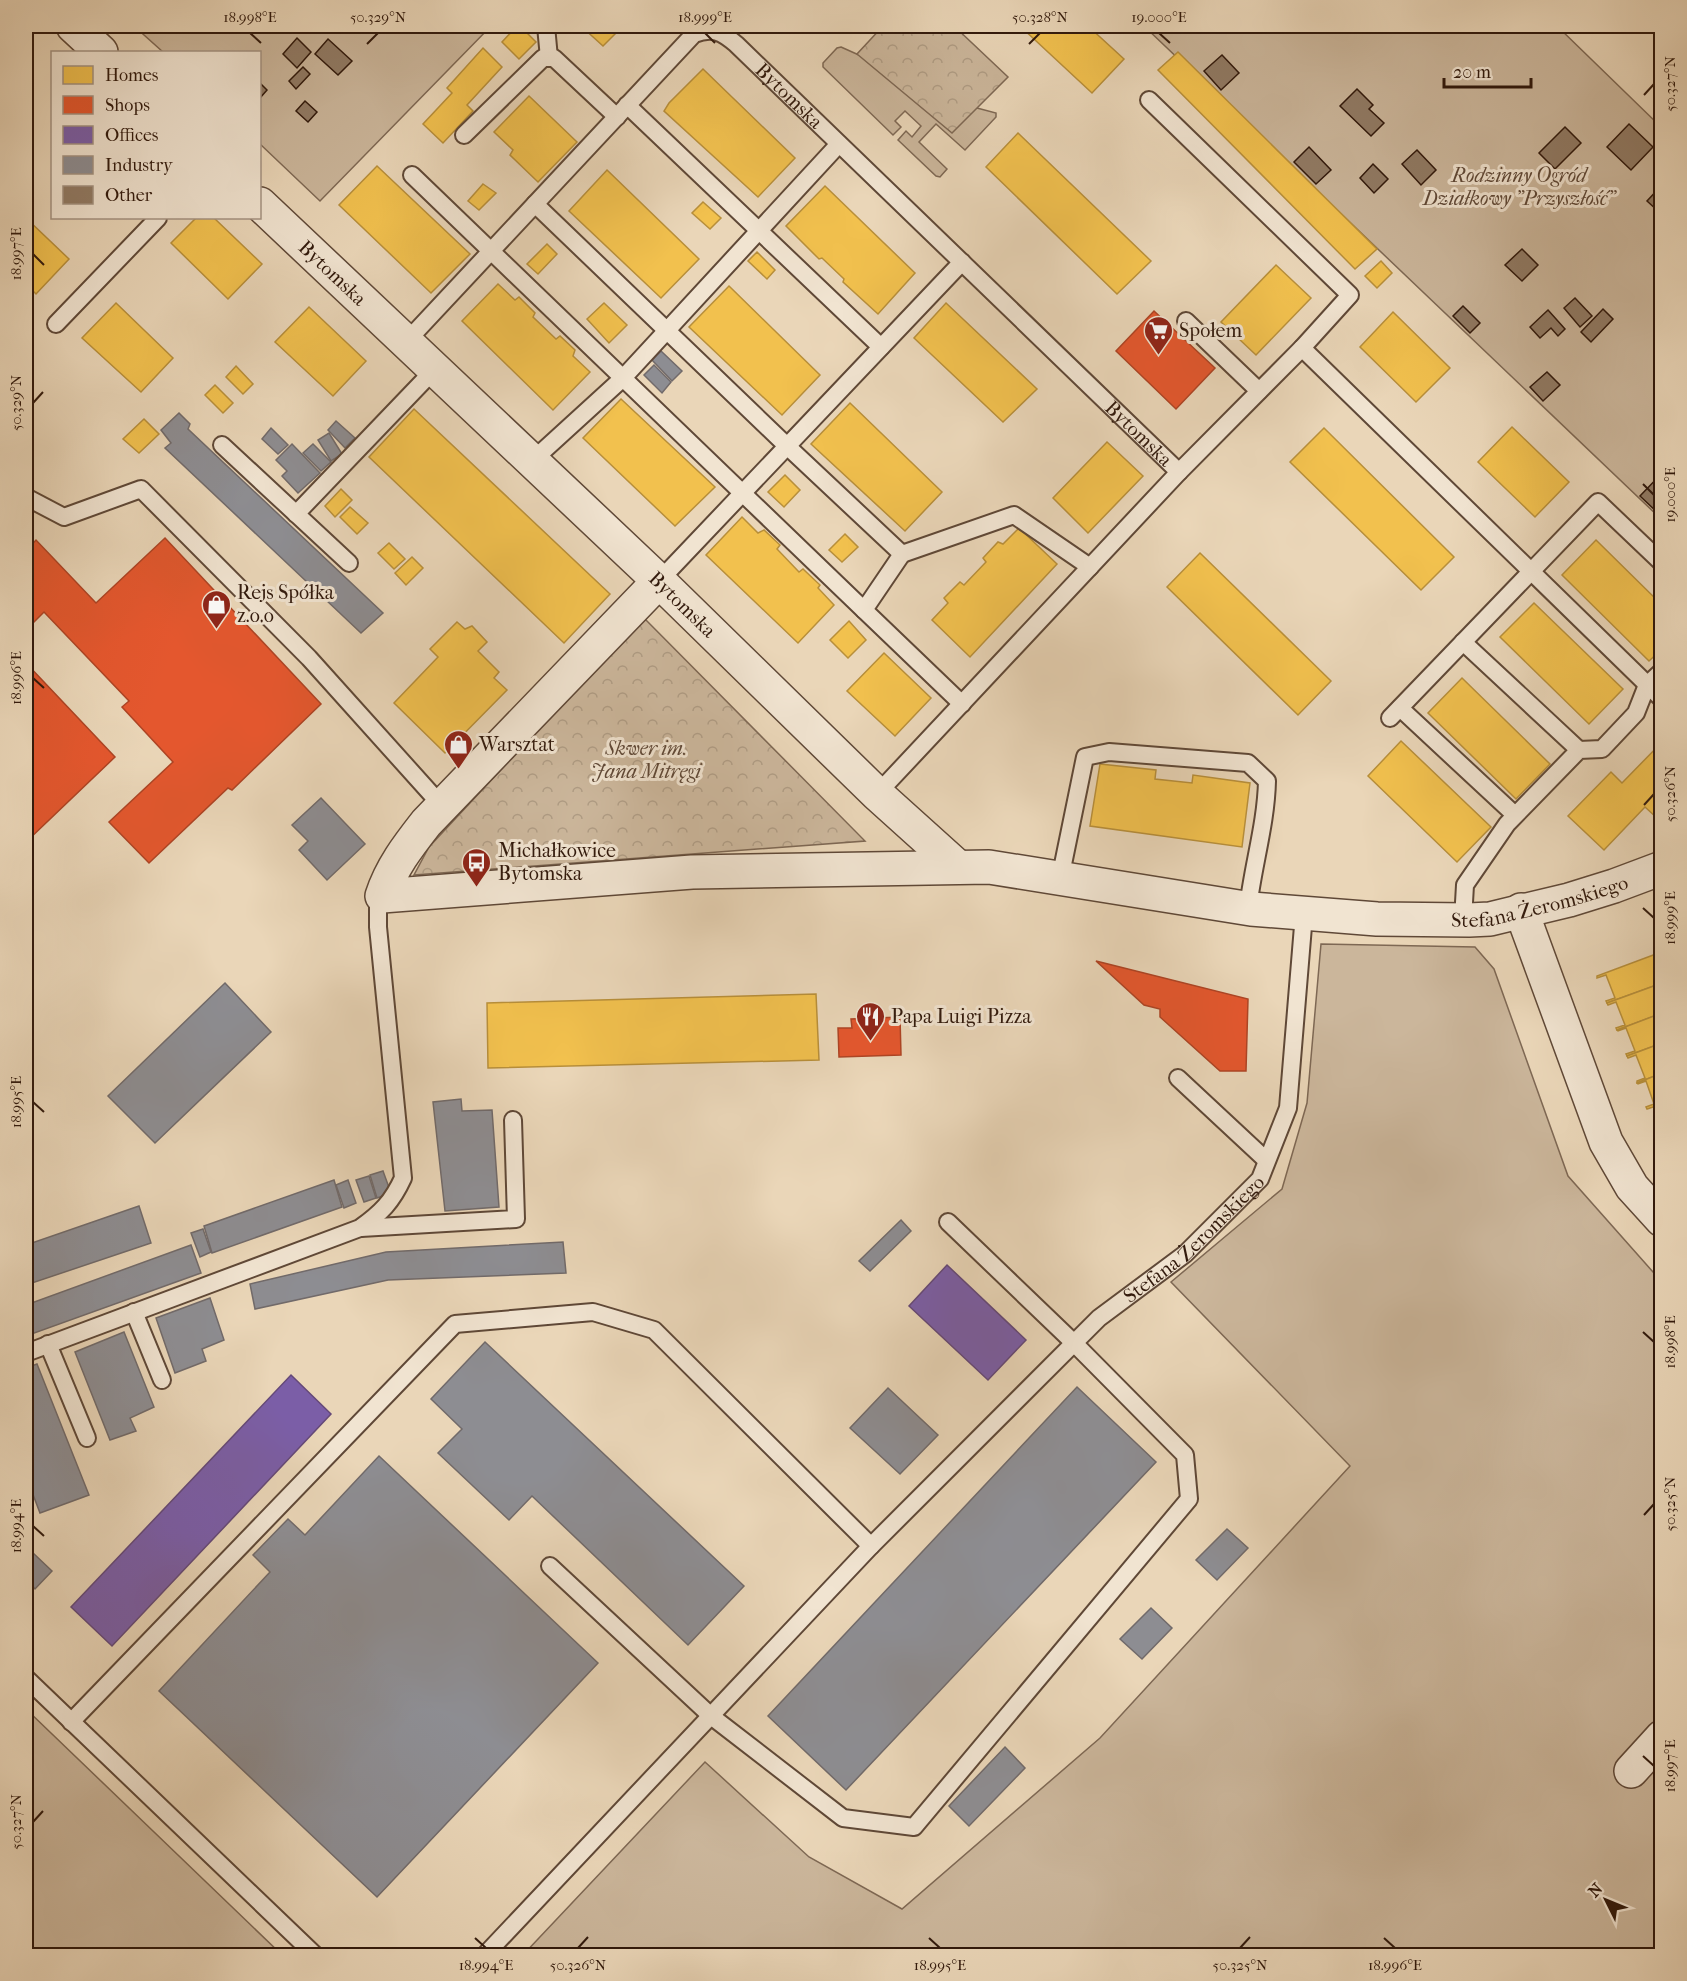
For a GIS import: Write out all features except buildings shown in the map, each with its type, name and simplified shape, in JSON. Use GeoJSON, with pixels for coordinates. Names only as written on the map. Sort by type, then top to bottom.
{"type":"FeatureCollection","features":[{"type":"Feature","properties":{"kind":"street"},"geometry":{"type":"LineString","coordinates":[[73,26],[100,51]]}},
{"type":"Feature","properties":{"kind":"street","name":"Bytomska"},"geometry":{"type":"LineString","coordinates":[[261,205],[658,581],[877,794],[958,867]]}},
{"type":"Feature","properties":{"kind":"street"},"geometry":{"type":"LineString","coordinates":[[382,896],[387,880],[403,853],[426,824],[658,581]]}},
{"type":"Feature","properties":{"kind":"street","name":"Stefana Żeromskiego"},"geometry":{"type":"LineString","coordinates":[[382,896],[692,872],[989,867],[1248,908],[1377,919],[1463,920],[1490,919],[1603,890],[1662,868]]}},
{"type":"Feature","properties":{"kind":"street"},"geometry":{"type":"LineString","coordinates":[[1521,910],[1606,1142],[1632,1187],[1660,1216]]}},
{"type":"Feature","properties":{"kind":"street"},"geometry":{"type":"LineString","coordinates":[[1631,1771],[1662,1737]]}},
{"type":"Feature","properties":{"kind":"lane"},"geometry":{"type":"LineString","coordinates":[[546,26],[549,58]]}},
{"type":"Feature","properties":{"kind":"lane","name":"Bytomska"},"geometry":{"type":"LineString","coordinates":[[406,342],[694,34],[706,29],[723,29],[1179,472]]}},
{"type":"Feature","properties":{"kind":"lane"},"geometry":{"type":"LineString","coordinates":[[464,135],[543,58],[554,58],[622,111],[759,231],[881,347]]}},
{"type":"Feature","properties":{"kind":"lane"},"geometry":{"type":"LineString","coordinates":[[877,794],[1179,472],[1302,348],[1350,295],[1149,100]]}},
{"type":"Feature","properties":{"kind":"lane"},"geometry":{"type":"LineString","coordinates":[[532,461],[623,378],[839,144]]}},
{"type":"Feature","properties":{"kind":"lane"},"geometry":{"type":"LineString","coordinates":[[412,175],[962,705]]}},
{"type":"Feature","properties":{"kind":"lane"},"geometry":{"type":"LineString","coordinates":[[535,204],[902,554]]}},
{"type":"Feature","properties":{"kind":"lane"},"geometry":{"type":"LineString","coordinates":[[56,324],[157,219]]}},
{"type":"Feature","properties":{"kind":"lane"},"geometry":{"type":"LineString","coordinates":[[658,581],[962,262]]}},
{"type":"Feature","properties":{"kind":"lane"},"geometry":{"type":"LineString","coordinates":[[1186,321],[1259,391]]}},
{"type":"Feature","properties":{"kind":"lane"},"geometry":{"type":"LineString","coordinates":[[1302,348],[1662,699]]}},
{"type":"Feature","properties":{"kind":"lane"},"geometry":{"type":"LineString","coordinates":[[296,514],[434,370]]}},
{"type":"Feature","properties":{"kind":"lane"},"geometry":{"type":"LineString","coordinates":[[222,445],[349,563]]}},
{"type":"Feature","properties":{"kind":"lane"},"geometry":{"type":"LineString","coordinates":[[26,497],[64,517],[141,489],[309,658],[442,806]]}},
{"type":"Feature","properties":{"kind":"lane"},"geometry":{"type":"LineString","coordinates":[[1515,815],[1395,713],[1598,502],[1662,563]]}},
{"type":"Feature","properties":{"kind":"lane"},"geometry":{"type":"LineString","coordinates":[[864,610],[902,554],[1014,515],[1090,567]]}},
{"type":"Feature","properties":{"kind":"lane"},"geometry":{"type":"LineString","coordinates":[[1463,642],[1579,750]]}},
{"type":"Feature","properties":{"kind":"lane"},"geometry":{"type":"LineString","coordinates":[[1463,920],[1465,885],[1507,824],[1579,750],[1602,748],[1636,713],[1647,685],[1662,671]]}},
{"type":"Feature","properties":{"kind":"lane"},"geometry":{"type":"LineString","coordinates":[[1060,879],[1085,757],[1109,752],[1248,763],[1267,781],[1266,809],[1251,881],[1248,908]]}},
{"type":"Feature","properties":{"kind":"lane"},"geometry":{"type":"LineString","coordinates":[[26,1353],[360,1228],[379,1215],[395,1195],[403,1178],[378,927],[378,906],[382,896]]}},
{"type":"Feature","properties":{"kind":"lane","name":"Stefana Żeromskiego"},"geometry":{"type":"LineString","coordinates":[[484,1956],[872,1546],[1074,1343],[1099,1318],[1185,1254],[1260,1179],[1288,1108],[1304,914]]}},
{"type":"Feature","properties":{"kind":"lane"},"geometry":{"type":"LineString","coordinates":[[1178,1078],[1266,1160]]}},
{"type":"Feature","properties":{"kind":"lane"},"geometry":{"type":"LineString","coordinates":[[360,1228],[516,1219],[513,1120]]}},
{"type":"Feature","properties":{"kind":"lane"},"geometry":{"type":"LineString","coordinates":[[550,1566],[711,1716],[843,1818],[914,1827],[1189,1499],[1185,1455],[1074,1343],[948,1222]]}},
{"type":"Feature","properties":{"kind":"lane"},"geometry":{"type":"LineString","coordinates":[[134,1312],[162,1380]]}},
{"type":"Feature","properties":{"kind":"lane"},"geometry":{"type":"LineString","coordinates":[[71,1722],[455,1324],[593,1312],[654,1330],[872,1546]]}},
{"type":"Feature","properties":{"kind":"lane"},"geometry":{"type":"LineString","coordinates":[[48,1344],[87,1438]]}},
{"type":"Feature","properties":{"kind":"lane"},"geometry":{"type":"LineString","coordinates":[[26,1678],[316,1956]]}},
{"type":"Feature","properties":{"kind":"green space"},"geometry":{"type":"Polygon","coordinates":[[[134,26],[491,26],[320,201],[261,145],[261,51],[162,51],[134,26]]]}},
{"type":"Feature","properties":{"kind":"green space"},"geometry":{"type":"Polygon","coordinates":[[[883,26],[954,26],[1008,77],[952,133],[857,54],[883,26]]]}},
{"type":"Feature","properties":{"kind":"green space","name":"Rodzinny Ogród Działkowy \"Przyszłość\""},"geometry":{"type":"Polygon","coordinates":[[[1144,26],[1557,26],[1661,127],[1661,519],[1144,26]]]}},
{"type":"Feature","properties":{"kind":"green space"},"geometry":{"type":"Polygon","coordinates":[[[841,47],[977,108],[996,113],[996,117],[965,150],[936,124],[919,142],[947,169],[940,177],[936,176],[898,140],[906,131],[912,137],[921,126],[905,111],[895,121],[901,127],[893,135],[823,67],[823,63],[837,48],[841,47]]]}},
{"type":"Feature","properties":{"kind":"green space","name":"Skwer im. Jana Mitręgi"},"geometry":{"type":"Polygon","coordinates":[[[643,617],[865,841],[414,875],[429,847],[643,617]]]}},
{"type":"Feature","properties":{"kind":"green space"},"geometry":{"type":"Polygon","coordinates":[[[1321,944],[1475,947],[1494,969],[1568,1176],[1661,1281],[1661,1955],[522,1956],[705,1762],[809,1857],[902,1909],[1100,1738],[1350,1466],[1171,1282],[1282,1189],[1307,1103],[1321,944]]]}},
{"type":"Feature","properties":{"kind":"green space"},"geometry":{"type":"Polygon","coordinates":[[[26,1709],[282,1955],[26,1955],[26,1709]]]}},
{"type":"Feature","properties":{"kind":"place","name":"Społem"},"geometry":{"type":"Point","coordinates":[1158,356]}},
{"type":"Feature","properties":{"kind":"place","name":"Rejs Spółka z.o.o"},"geometry":{"type":"Point","coordinates":[216,630]}},
{"type":"Feature","properties":{"kind":"place","name":"Warsztat"},"geometry":{"type":"Point","coordinates":[458,770]}},
{"type":"Feature","properties":{"kind":"place","name":"Michałkowice Bytomska"},"geometry":{"type":"Point","coordinates":[477,888]}},
{"type":"Feature","properties":{"kind":"place","name":"Papa Luigi Pizza"},"geometry":{"type":"Point","coordinates":[870,1042]}}]}
